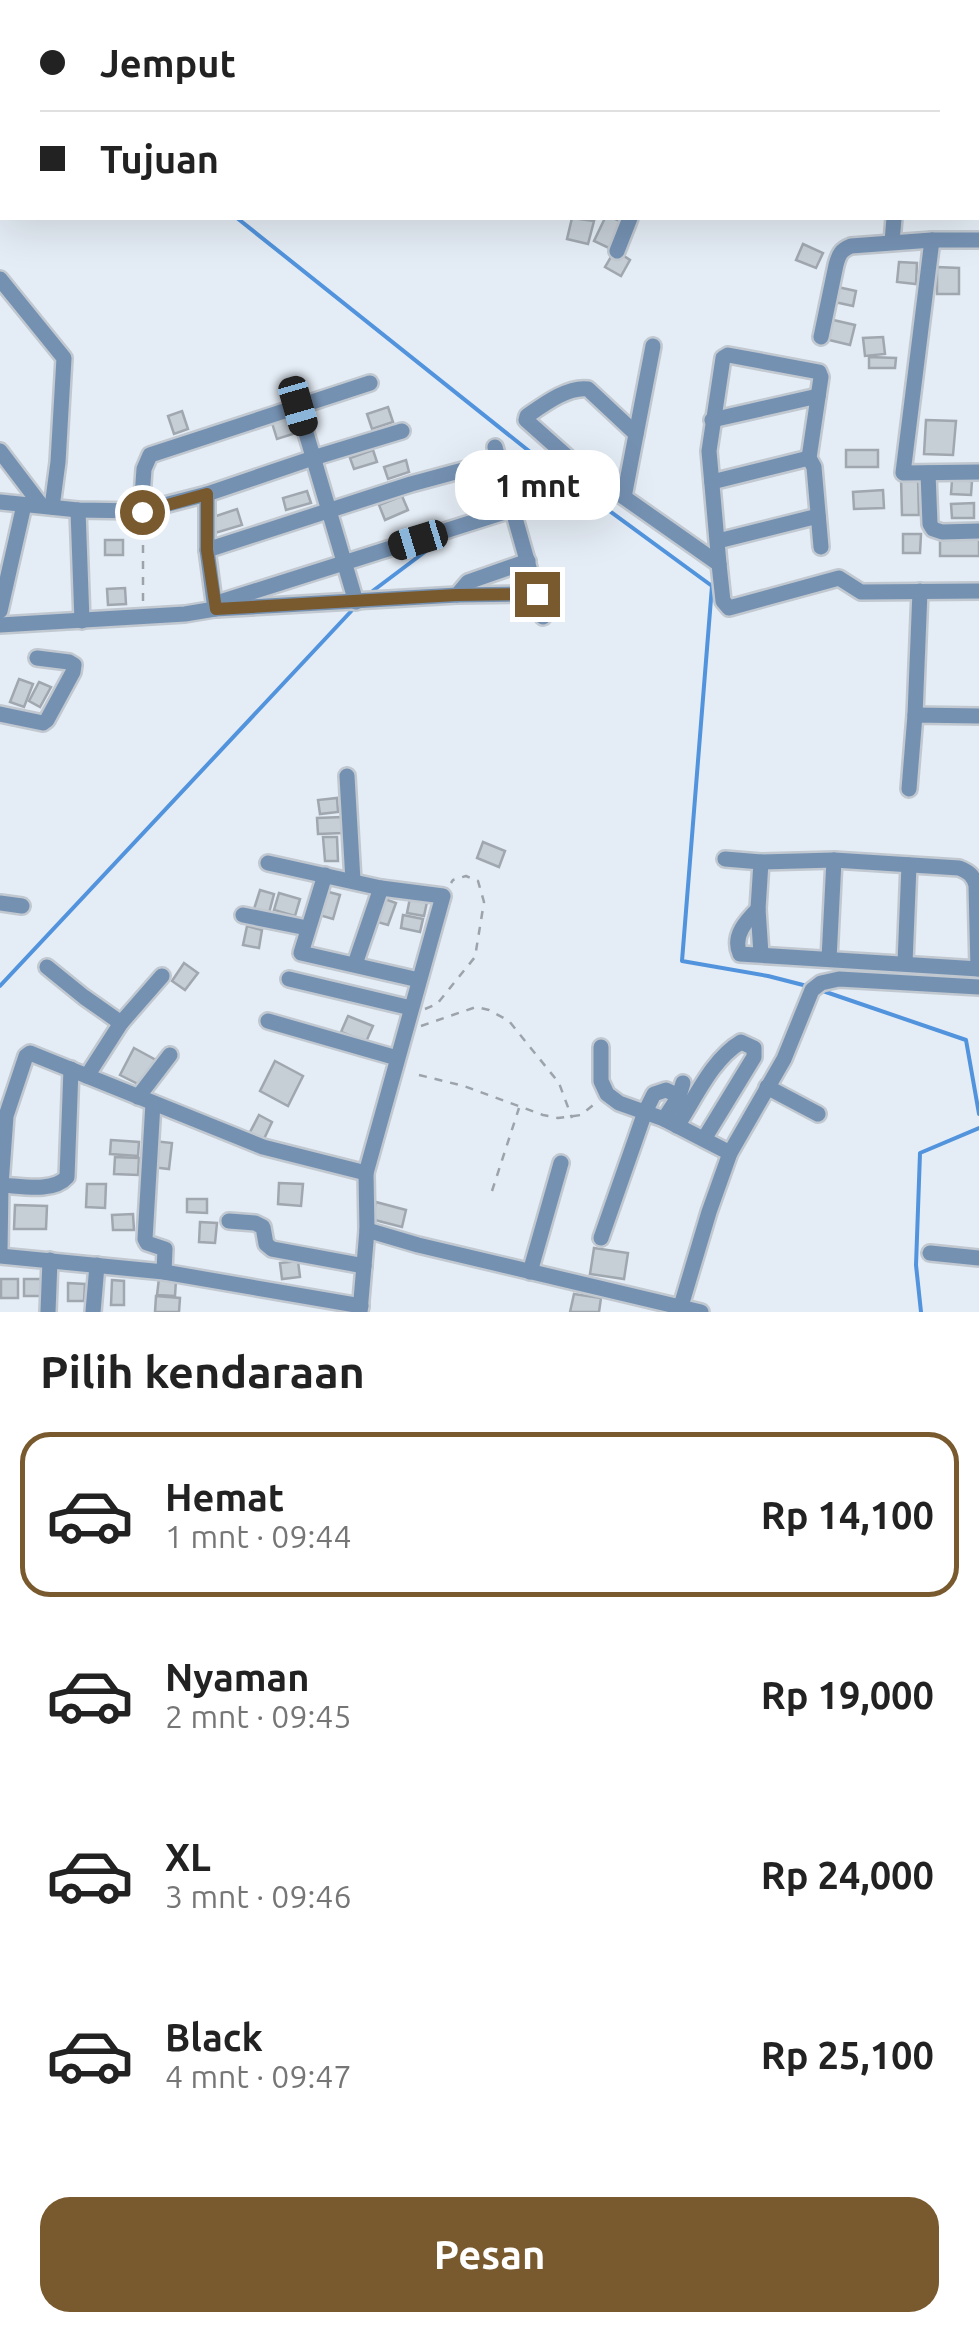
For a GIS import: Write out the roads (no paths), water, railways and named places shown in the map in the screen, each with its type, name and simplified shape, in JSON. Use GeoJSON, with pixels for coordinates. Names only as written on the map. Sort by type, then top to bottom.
{"type":"FeatureCollection","features":[{"type":"Feature","properties":{"kind":"street"},"geometry":{"type":"LineString","coordinates":[[617,251],[629,220]]}},
{"type":"Feature","properties":{"kind":"street"},"geometry":{"type":"LineString","coordinates":[[892,242],[894,220]]}},
{"type":"Feature","properties":{"kind":"street"},"geometry":{"type":"LineString","coordinates":[[932,240],[903,473],[979,472]]}},
{"type":"Feature","properties":{"kind":"street"},"geometry":{"type":"LineString","coordinates":[[822,337],[839,254],[851,246],[979,240]]}},
{"type":"Feature","properties":{"kind":"street"},"geometry":{"type":"LineString","coordinates":[[0,280],[64,358],[58,462],[0,612]]}},
{"type":"Feature","properties":{"kind":"street"},"geometry":{"type":"LineString","coordinates":[[624,497],[653,346]]}},
{"type":"Feature","properties":{"kind":"street"},"geometry":{"type":"LineString","coordinates":[[821,547],[814,467],[809,458],[821,377],[818,372],[728,355],[723,358],[709,451],[723,602],[729,608],[840,578],[862,592],[979,591]]}},
{"type":"Feature","properties":{"kind":"street"},"geometry":{"type":"LineString","coordinates":[[142,512],[144,469],[150,454],[370,384]]}},
{"type":"Feature","properties":{"kind":"street"},"geometry":{"type":"LineString","coordinates":[[636,434],[588,389],[570,391],[526,420],[571,460],[719,564]]}},
{"type":"Feature","properties":{"kind":"street"},"geometry":{"type":"LineString","coordinates":[[712,420],[818,396]]}},
{"type":"Feature","properties":{"kind":"street"},"geometry":{"type":"LineString","coordinates":[[298,406],[344,564],[359,601]]}},
{"type":"Feature","properties":{"kind":"street"},"geometry":{"type":"LineString","coordinates":[[0,502],[142,512],[402,431]]}},
{"type":"Feature","properties":{"kind":"street"},"geometry":{"type":"LineString","coordinates":[[0,451],[39,506]]}},
{"type":"Feature","properties":{"kind":"street"},"geometry":{"type":"LineString","coordinates":[[207,550],[497,454],[544,617]]}},
{"type":"Feature","properties":{"kind":"street"},"geometry":{"type":"LineString","coordinates":[[712,482],[809,458]]}},
{"type":"Feature","properties":{"kind":"street"},"geometry":{"type":"LineString","coordinates":[[928,473],[933,529],[979,531]]}},
{"type":"Feature","properties":{"kind":"street"},"geometry":{"type":"LineString","coordinates":[[207,494],[207,550],[215,606]]}},
{"type":"Feature","properties":{"kind":"street"},"geometry":{"type":"LineString","coordinates":[[78,510],[82,620]]}},
{"type":"Feature","properties":{"kind":"street"},"geometry":{"type":"LineString","coordinates":[[215,606],[514,510]]}},
{"type":"Feature","properties":{"kind":"street"},"geometry":{"type":"LineString","coordinates":[[718,541],[818,516]]}},
{"type":"Feature","properties":{"kind":"street"},"geometry":{"type":"LineString","coordinates":[[456,595],[468,582],[528,560]]}},
{"type":"Feature","properties":{"kind":"street"},"geometry":{"type":"LineString","coordinates":[[908,789],[920,592]]}},
{"type":"Feature","properties":{"kind":"street"},"geometry":{"type":"LineString","coordinates":[[0,625],[149,616],[215,606],[537,594]]}},
{"type":"Feature","properties":{"kind":"street"},"geometry":{"type":"LineString","coordinates":[[0,714],[43,723],[47,720],[74,672],[74,665],[36,658]]}},
{"type":"Feature","properties":{"kind":"street"},"geometry":{"type":"LineString","coordinates":[[915,715],[979,716]]}},
{"type":"Feature","properties":{"kind":"street"},"geometry":{"type":"LineString","coordinates":[[347,776],[352,881]]}},
{"type":"Feature","properties":{"kind":"street"},"geometry":{"type":"LineString","coordinates":[[725,859],[834,860],[959,868],[971,874],[976,885],[978,969],[740,954],[738,938],[758,909]]}},
{"type":"Feature","properties":{"kind":"street"},"geometry":{"type":"LineString","coordinates":[[829,959],[834,860]]}},
{"type":"Feature","properties":{"kind":"street"},"geometry":{"type":"LineString","coordinates":[[760,862],[760,954]]}},
{"type":"Feature","properties":{"kind":"street"},"geometry":{"type":"LineString","coordinates":[[268,864],[381,888],[443,896],[366,1173],[360,1309],[164,1272],[0,1254],[8,1107],[26,1056],[33,1053],[263,1147],[366,1173]]}},
{"type":"Feature","properties":{"kind":"street"},"geometry":{"type":"LineString","coordinates":[[905,963],[909,865]]}},
{"type":"Feature","properties":{"kind":"street"},"geometry":{"type":"LineString","coordinates":[[326,875],[307,928],[301,950],[304,954],[419,980]]}},
{"type":"Feature","properties":{"kind":"street"},"geometry":{"type":"LineString","coordinates":[[356,964],[381,888]]}},
{"type":"Feature","properties":{"kind":"street"},"geometry":{"type":"LineString","coordinates":[[0,903],[22,906]]}},
{"type":"Feature","properties":{"kind":"street"},"geometry":{"type":"LineString","coordinates":[[242,914],[307,928]]}},
{"type":"Feature","properties":{"kind":"street"},"geometry":{"type":"LineString","coordinates":[[47,967],[121,1024]]}},
{"type":"Feature","properties":{"kind":"street"},"geometry":{"type":"LineString","coordinates":[[87,1076],[121,1024],[162,976]]}},
{"type":"Feature","properties":{"kind":"street"},"geometry":{"type":"LineString","coordinates":[[289,978],[409,1017]]}},
{"type":"Feature","properties":{"kind":"street"},"geometry":{"type":"LineString","coordinates":[[682,1306],[730,1153],[786,1053],[816,986],[839,979],[979,987]]}},
{"type":"Feature","properties":{"kind":"street"},"geometry":{"type":"LineString","coordinates":[[268,1021],[397,1058]]}},
{"type":"Feature","properties":{"kind":"street"},"geometry":{"type":"LineString","coordinates":[[670,1123],[731,1048],[741,1042],[754,1048],[754,1057],[704,1139]]}},
{"type":"Feature","properties":{"kind":"street"},"geometry":{"type":"LineString","coordinates":[[601,1047],[601,1081],[606,1094],[730,1153]]}},
{"type":"Feature","properties":{"kind":"street"},"geometry":{"type":"LineString","coordinates":[[164,1272],[165,1249],[147,1243],[146,1239],[146,1100],[170,1055]]}},
{"type":"Feature","properties":{"kind":"street"},"geometry":{"type":"LineString","coordinates":[[1,1185],[52,1186],[66,1177],[71,1069]]}},
{"type":"Feature","properties":{"kind":"street"},"geometry":{"type":"LineString","coordinates":[[711,1072],[734,1091]]}},
{"type":"Feature","properties":{"kind":"street"},"geometry":{"type":"LineString","coordinates":[[767,1087],[818,1114]]}},
{"type":"Feature","properties":{"kind":"street"},"geometry":{"type":"LineString","coordinates":[[601,1238],[654,1094],[681,1089],[670,1123]]}},
{"type":"Feature","properties":{"kind":"street"},"geometry":{"type":"LineString","coordinates":[[530,1272],[562,1163]]}},
{"type":"Feature","properties":{"kind":"street"},"geometry":{"type":"LineString","coordinates":[[230,1221],[264,1227],[266,1244],[272,1249],[364,1266]]}},
{"type":"Feature","properties":{"kind":"street"},"geometry":{"type":"LineString","coordinates":[[366,1230],[418,1246],[701,1312]]}},
{"type":"Feature","properties":{"kind":"street"},"geometry":{"type":"LineString","coordinates":[[930,1253],[979,1258]]}},
{"type":"Feature","properties":{"kind":"street"},"geometry":{"type":"LineString","coordinates":[[48,1312],[50,1260]]}},
{"type":"Feature","properties":{"kind":"street"},"geometry":{"type":"LineString","coordinates":[[93,1312],[97,1264]]}},
{"type":"Feature","properties":{"kind":"street"},"geometry":{"type":"LineString","coordinates":[[612,1312],[617,1292]]}},
{"type":"Feature","properties":{"kind":"waterway"},"geometry":{"type":"LineString","coordinates":[[240,220],[544,463],[712,586],[682,961],[811,987]]}},
{"type":"Feature","properties":{"kind":"waterway"},"geometry":{"type":"LineString","coordinates":[[510,488],[543,464]]}},
{"type":"Feature","properties":{"kind":"waterway"},"geometry":{"type":"LineString","coordinates":[[474,515],[503,494]]}},
{"type":"Feature","properties":{"kind":"waterway"},"geometry":{"type":"LineString","coordinates":[[366,596],[442,539]]}},
{"type":"Feature","properties":{"kind":"waterway"},"geometry":{"type":"LineString","coordinates":[[0,986],[356,606]]}},
{"type":"Feature","properties":{"kind":"waterway"},"geometry":{"type":"LineString","coordinates":[[820,990],[966,1040],[979,1114]]}},
{"type":"Feature","properties":{"kind":"waterway"},"geometry":{"type":"LineString","coordinates":[[921,1312],[916,1265],[920,1153],[979,1128]]}}]}
